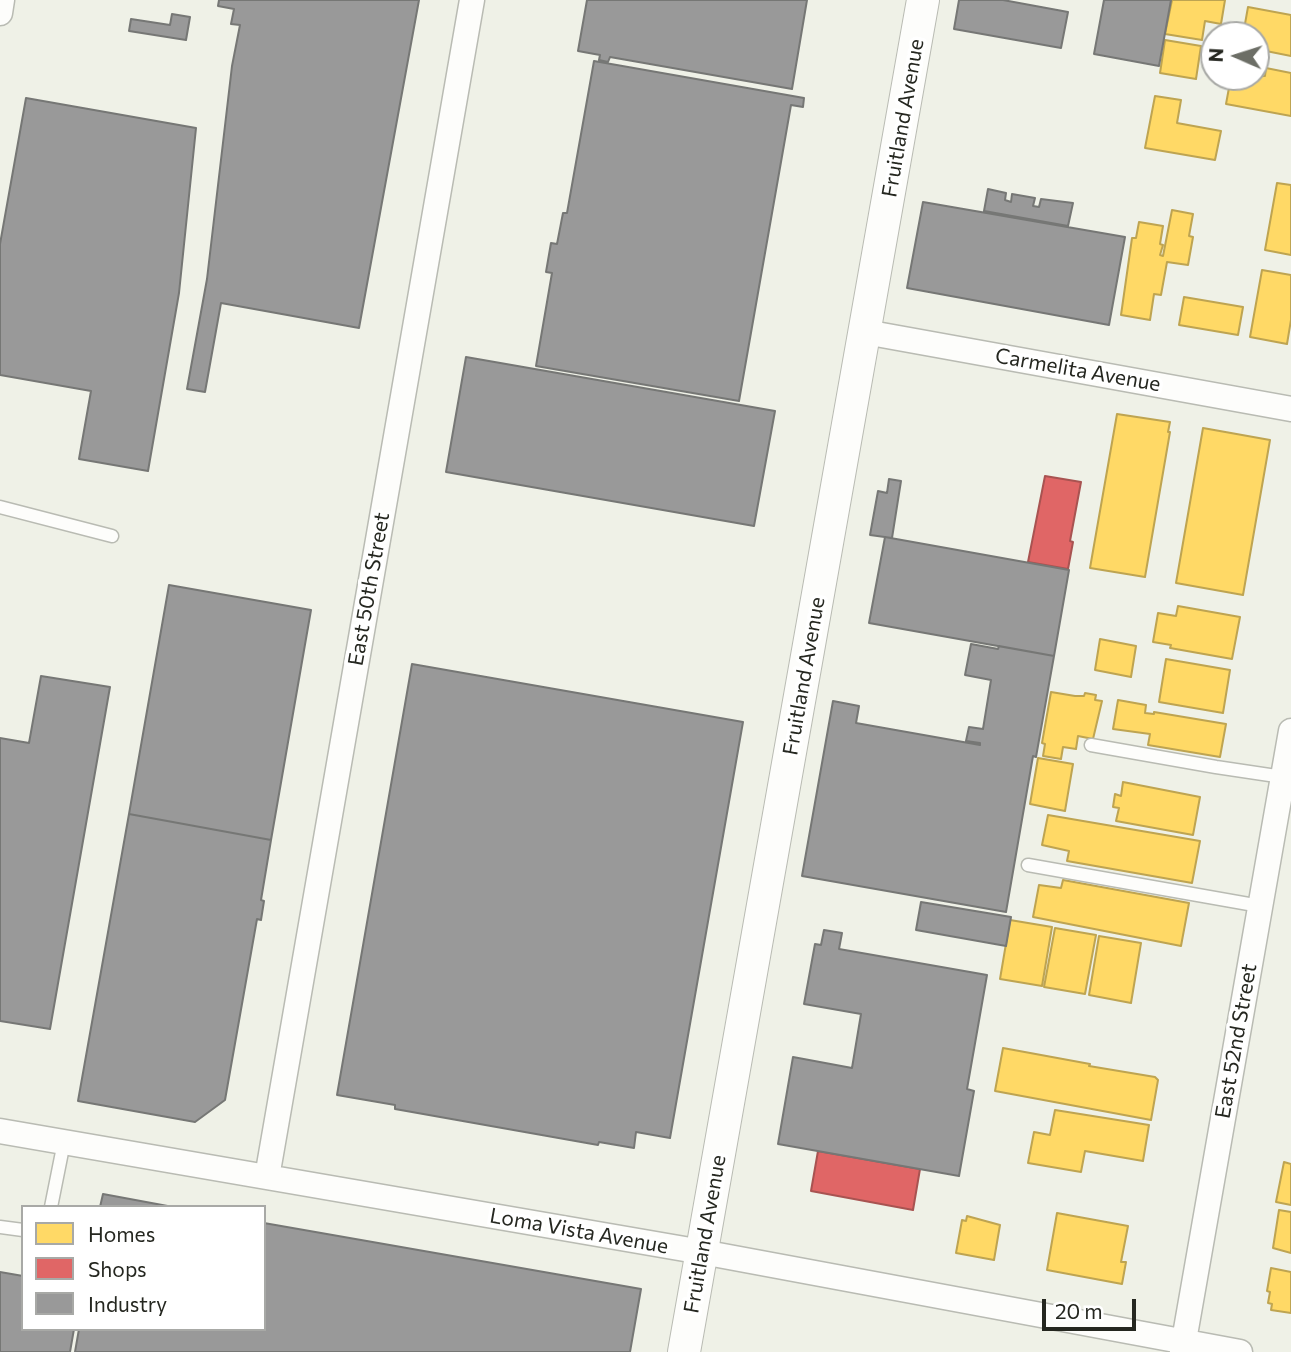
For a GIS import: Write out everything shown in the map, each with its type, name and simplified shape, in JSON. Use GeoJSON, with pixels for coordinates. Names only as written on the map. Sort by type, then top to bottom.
{"type":"FeatureCollection","features":[{"type":"Feature","properties":{"kind":"street"},"geometry":{"type":"LineString","coordinates":[[0,13],[2,0]]}},
{"type":"Feature","properties":{"kind":"street","name":"East 50th Street"},"geometry":{"type":"LineString","coordinates":[[267,1177],[472,0]]}},
{"type":"Feature","properties":{"kind":"street","name":"Fruitland Avenue"},"geometry":{"type":"LineString","coordinates":[[684,1352],[923,0]]}},
{"type":"Feature","properties":{"kind":"street","name":"Carmelita Avenue"},"geometry":{"type":"LineString","coordinates":[[865,331],[1291,409]]}},
{"type":"Feature","properties":{"kind":"street","name":"East 52nd Street"},"geometry":{"type":"LineString","coordinates":[[1183,1347],[1291,731]]}},
{"type":"Feature","properties":{"kind":"street","name":"Loma Vista Avenue"},"geometry":{"type":"LineString","coordinates":[[0,1131],[702,1252],[1183,1347],[1240,1352]]}},
{"type":"Feature","properties":{"kind":"lane"},"geometry":{"type":"LineString","coordinates":[[0,507],[112,537]]}},
{"type":"Feature","properties":{"kind":"lane"},"geometry":{"type":"LineString","coordinates":[[1091,745],[1283,776]]}},
{"type":"Feature","properties":{"kind":"lane"},"geometry":{"type":"LineString","coordinates":[[1028,865],[1260,906]]}},
{"type":"Feature","properties":{"kind":"lane"},"geometry":{"type":"LineString","coordinates":[[51,1205],[64,1142]]}},
{"type":"Feature","properties":{"kind":"lane"},"geometry":{"type":"LineString","coordinates":[[0,1227],[21,1230]]}},
{"type":"Feature","properties":{"kind":"building: Homes"},"geometry":{"type":"Polygon","coordinates":[[[1172,0],[1225,0],[1222,21],[1200,21],[1200,40],[1165,34],[1172,0]]]}},
{"type":"Feature","properties":{"kind":"building: Homes"},"geometry":{"type":"Polygon","coordinates":[[[1248,7],[1291,15],[1291,56],[1270,52],[1270,21],[1246,21],[1248,7]]]}},
{"type":"Feature","properties":{"kind":"building: Homes"},"geometry":{"type":"Polygon","coordinates":[[[1165,40],[1200,46],[1196,79],[1160,73],[1165,40]]]}},
{"type":"Feature","properties":{"kind":"building: Homes"},"geometry":{"type":"Polygon","coordinates":[[[1270,69],[1291,73],[1291,116],[1226,104],[1228,91],[1270,91],[1270,69]]]}},
{"type":"Feature","properties":{"kind":"building: Homes"},"geometry":{"type":"Polygon","coordinates":[[[1155,96],[1181,100],[1177,123],[1221,131],[1215,160],[1145,148],[1155,96]]]}},
{"type":"Feature","properties":{"kind":"building: Homes"},"geometry":{"type":"Polygon","coordinates":[[[1277,183],[1291,185],[1291,255],[1265,250],[1277,183]]]}},
{"type":"Feature","properties":{"kind":"building: Homes"},"geometry":{"type":"Polygon","coordinates":[[[1172,210],[1193,214],[1189,236],[1193,237],[1188,265],[1167,262],[1161,295],[1154,294],[1150,320],[1121,315],[1132,238],[1136,238],[1139,222],[1163,226],[1160,255],[1163,256],[1172,210]]]}},
{"type":"Feature","properties":{"kind":"building: Homes"},"geometry":{"type":"Polygon","coordinates":[[[1262,270],[1291,275],[1291,320],[1287,344],[1250,337],[1262,270]]]}},
{"type":"Feature","properties":{"kind":"building: Homes"},"geometry":{"type":"Polygon","coordinates":[[[1184,297],[1243,307],[1238,335],[1179,325],[1184,297]]]}},
{"type":"Feature","properties":{"kind":"building: Homes"},"geometry":{"type":"Polygon","coordinates":[[[1117,414],[1170,422],[1145,577],[1090,568],[1117,414]]]}},
{"type":"Feature","properties":{"kind":"building: Homes"},"geometry":{"type":"Polygon","coordinates":[[[1203,428],[1270,440],[1243,595],[1176,583],[1203,428]]]}},
{"type":"Feature","properties":{"kind":"building: Homes"},"geometry":{"type":"Polygon","coordinates":[[[1178,606],[1240,617],[1232,659],[1170,648],[1171,645],[1153,642],[1158,613],[1176,616],[1178,606]]]}},
{"type":"Feature","properties":{"kind":"building: Homes"},"geometry":{"type":"Polygon","coordinates":[[[1100,639],[1136,646],[1131,677],[1095,670],[1100,639]]]}},
{"type":"Feature","properties":{"kind":"building: Homes"},"geometry":{"type":"Polygon","coordinates":[[[1166,659],[1230,670],[1223,713],[1159,702],[1166,659]]]}},
{"type":"Feature","properties":{"kind":"building: Homes"},"geometry":{"type":"Polygon","coordinates":[[[1051,692],[1075,696],[1084,696],[1085,693],[1096,695],[1095,700],[1102,701],[1093,739],[1078,736],[1076,749],[1063,747],[1061,759],[1043,756],[1045,744],[1042,743],[1051,692]]]}},
{"type":"Feature","properties":{"kind":"building: Homes"},"geometry":{"type":"Polygon","coordinates":[[[1118,700],[1146,705],[1145,713],[1154,712],[1226,724],[1220,757],[1148,745],[1150,734],[1113,729],[1118,700]]]}},
{"type":"Feature","properties":{"kind":"building: Homes"},"geometry":{"type":"Polygon","coordinates":[[[1038,758],[1073,764],[1065,811],[1030,804],[1038,758]]]}},
{"type":"Feature","properties":{"kind":"building: Homes"},"geometry":{"type":"Polygon","coordinates":[[[1123,782],[1200,797],[1193,835],[1116,821],[1119,808],[1113,807],[1115,794],[1121,796],[1123,782]]]}},
{"type":"Feature","properties":{"kind":"building: Homes"},"geometry":{"type":"Polygon","coordinates":[[[1048,815],[1200,841],[1192,883],[1067,861],[1069,851],[1042,845],[1048,815]]]}},
{"type":"Feature","properties":{"kind":"building: Homes"},"geometry":{"type":"Polygon","coordinates":[[[1063,880],[1189,903],[1181,946],[1033,917],[1039,885],[1061,888],[1063,880]]]}},
{"type":"Feature","properties":{"kind":"building: Homes"},"geometry":{"type":"Polygon","coordinates":[[[1010,920],[1052,927],[1042,986],[1000,979],[1010,920]]]}},
{"type":"Feature","properties":{"kind":"building: Homes"},"geometry":{"type":"Polygon","coordinates":[[[1055,928],[1096,935],[1085,994],[1044,987],[1055,928]]]}},
{"type":"Feature","properties":{"kind":"building: Homes"},"geometry":{"type":"Polygon","coordinates":[[[1099,936],[1141,943],[1131,1003],[1089,995],[1099,936]]]}},
{"type":"Feature","properties":{"kind":"building: Homes"},"geometry":{"type":"Polygon","coordinates":[[[1003,1048],[1155,1077],[1158,1080],[1151,1120],[995,1091],[1003,1048]]]}},
{"type":"Feature","properties":{"kind":"building: Homes"},"geometry":{"type":"Polygon","coordinates":[[[1055,1110],[1149,1125],[1143,1161],[1085,1151],[1081,1172],[1028,1163],[1034,1132],[1050,1135],[1055,1110]]]}},
{"type":"Feature","properties":{"kind":"building: Homes"},"geometry":{"type":"Polygon","coordinates":[[[1284,1162],[1291,1164],[1291,1205],[1276,1202],[1284,1162]]]}},
{"type":"Feature","properties":{"kind":"building: Homes"},"geometry":{"type":"Polygon","coordinates":[[[1279,1210],[1291,1212],[1291,1253],[1273,1248],[1279,1210]]]}},
{"type":"Feature","properties":{"kind":"building: Homes"},"geometry":{"type":"Polygon","coordinates":[[[1057,1213],[1128,1226],[1121,1262],[1126,1262],[1122,1284],[1047,1270],[1057,1213]]]}},
{"type":"Feature","properties":{"kind":"building: Homes"},"geometry":{"type":"Polygon","coordinates":[[[967,1216],[1000,1225],[994,1260],[956,1253],[962,1220],[966,1221],[967,1216]]]}},
{"type":"Feature","properties":{"kind":"building: Homes"},"geometry":{"type":"Polygon","coordinates":[[[1271,1268],[1291,1272],[1291,1313],[1271,1310],[1272,1304],[1268,1303],[1270,1292],[1267,1291],[1271,1268]]]}},
{"type":"Feature","properties":{"kind":"building: Shops"},"geometry":{"type":"Polygon","coordinates":[[[1045,476],[1081,482],[1070,541],[1073,542],[1068,569],[1028,562],[1045,476]]]}},
{"type":"Feature","properties":{"kind":"building: Shops"},"geometry":{"type":"Polygon","coordinates":[[[818,1151],[920,1169],[913,1210],[811,1191],[818,1151]]]}},
{"type":"Feature","properties":{"kind":"building: Industry"},"geometry":{"type":"Polygon","coordinates":[[[219,0],[419,0],[359,328],[221,303],[205,392],[187,389],[207,279],[232,66],[240,25],[231,24],[234,9],[218,6],[219,0]]]}},
{"type":"Feature","properties":{"kind":"building: Industry"},"geometry":{"type":"Polygon","coordinates":[[[587,0],[807,0],[792,89],[610,57],[608,62],[599,60],[600,55],[578,51],[587,0]]]}},
{"type":"Feature","properties":{"kind":"building: Industry"},"geometry":{"type":"Polygon","coordinates":[[[959,0],[1003,0],[1068,12],[1061,48],[954,29],[959,0]]]}},
{"type":"Feature","properties":{"kind":"building: Industry"},"geometry":{"type":"Polygon","coordinates":[[[1104,0],[1171,0],[1159,66],[1094,54],[1104,0]]]}},
{"type":"Feature","properties":{"kind":"building: Industry"},"geometry":{"type":"Polygon","coordinates":[[[172,14],[190,17],[186,40],[129,31],[131,19],[170,25],[172,14]]]}},
{"type":"Feature","properties":{"kind":"building: Industry"},"geometry":{"type":"Polygon","coordinates":[[[594,61],[804,98],[803,107],[791,105],[739,401],[536,366],[552,273],[546,272],[551,243],[557,244],[563,213],[567,213],[594,61]]]}},
{"type":"Feature","properties":{"kind":"building: Industry"},"geometry":{"type":"Polygon","coordinates":[[[26,98],[196,128],[179,293],[148,471],[79,459],[91,391],[0,375],[0,244],[26,98]]]}},
{"type":"Feature","properties":{"kind":"building: Industry"},"geometry":{"type":"Polygon","coordinates":[[[988,189],[1006,193],[1005,200],[1011,202],[1012,194],[1035,198],[1033,206],[1039,207],[1041,199],[1073,203],[1068,226],[984,211],[988,189]]]}},
{"type":"Feature","properties":{"kind":"building: Industry"},"geometry":{"type":"Polygon","coordinates":[[[923,202],[1125,237],[1109,325],[907,288],[923,202]]]}},
{"type":"Feature","properties":{"kind":"building: Industry"},"geometry":{"type":"Polygon","coordinates":[[[466,357],[775,411],[754,526],[446,472],[466,357]]]}},
{"type":"Feature","properties":{"kind":"building: Industry"},"geometry":{"type":"Polygon","coordinates":[[[889,479],[901,481],[892,538],[870,535],[878,491],[887,493],[889,479]]]}},
{"type":"Feature","properties":{"kind":"building: Industry"},"geometry":{"type":"Polygon","coordinates":[[[885,537],[1069,570],[1054,656],[869,623],[885,537]]]}},
{"type":"Feature","properties":{"kind":"building: Industry"},"geometry":{"type":"Polygon","coordinates":[[[169,585],[311,610],[271,840],[129,814],[169,585]]]}},
{"type":"Feature","properties":{"kind":"building: Industry"},"geometry":{"type":"Polygon","coordinates":[[[971,644],[1054,656],[1036,757],[1033,756],[1006,912],[802,876],[833,701],[859,706],[856,723],[980,745],[966,741],[969,727],[983,729],[991,680],[965,675],[971,644]]]}},
{"type":"Feature","properties":{"kind":"building: Industry"},"geometry":{"type":"Polygon","coordinates":[[[412,664],[743,722],[670,1138],[636,1132],[634,1148],[599,1142],[598,1145],[395,1109],[395,1105],[337,1095],[412,664]]]}},
{"type":"Feature","properties":{"kind":"building: Industry"},"geometry":{"type":"Polygon","coordinates":[[[41,676],[110,687],[50,1029],[0,1021],[0,738],[29,743],[41,676]]]}},
{"type":"Feature","properties":{"kind":"building: Industry"},"geometry":{"type":"Polygon","coordinates":[[[129,814],[271,840],[261,900],[264,901],[261,920],[257,919],[225,1100],[195,1122],[78,1101],[129,814]]]}},
{"type":"Feature","properties":{"kind":"building: Industry"},"geometry":{"type":"Polygon","coordinates":[[[921,902],[1011,917],[1006,946],[916,930],[921,902]]]}},
{"type":"Feature","properties":{"kind":"building: Industry"},"geometry":{"type":"Polygon","coordinates":[[[824,930],[842,933],[839,949],[987,975],[967,1089],[974,1091],[959,1176],[778,1144],[793,1057],[852,1068],[861,1014],[804,1004],[815,944],[821,945],[824,930]]]}},
{"type":"Feature","properties":{"kind":"building: Industry"},"geometry":{"type":"Polygon","coordinates":[[[103,1194],[162,1205],[100,1205],[103,1194]]]}},
{"type":"Feature","properties":{"kind":"building: Industry"},"geometry":{"type":"Polygon","coordinates":[[[266,1223],[641,1289],[630,1352],[75,1352],[79,1331],[266,1331],[266,1223]]]}},
{"type":"Feature","properties":{"kind":"building: Industry"},"geometry":{"type":"Polygon","coordinates":[[[0,1272],[21,1276],[21,1331],[74,1331],[70,1352],[0,1352],[0,1272]]]}}]}
